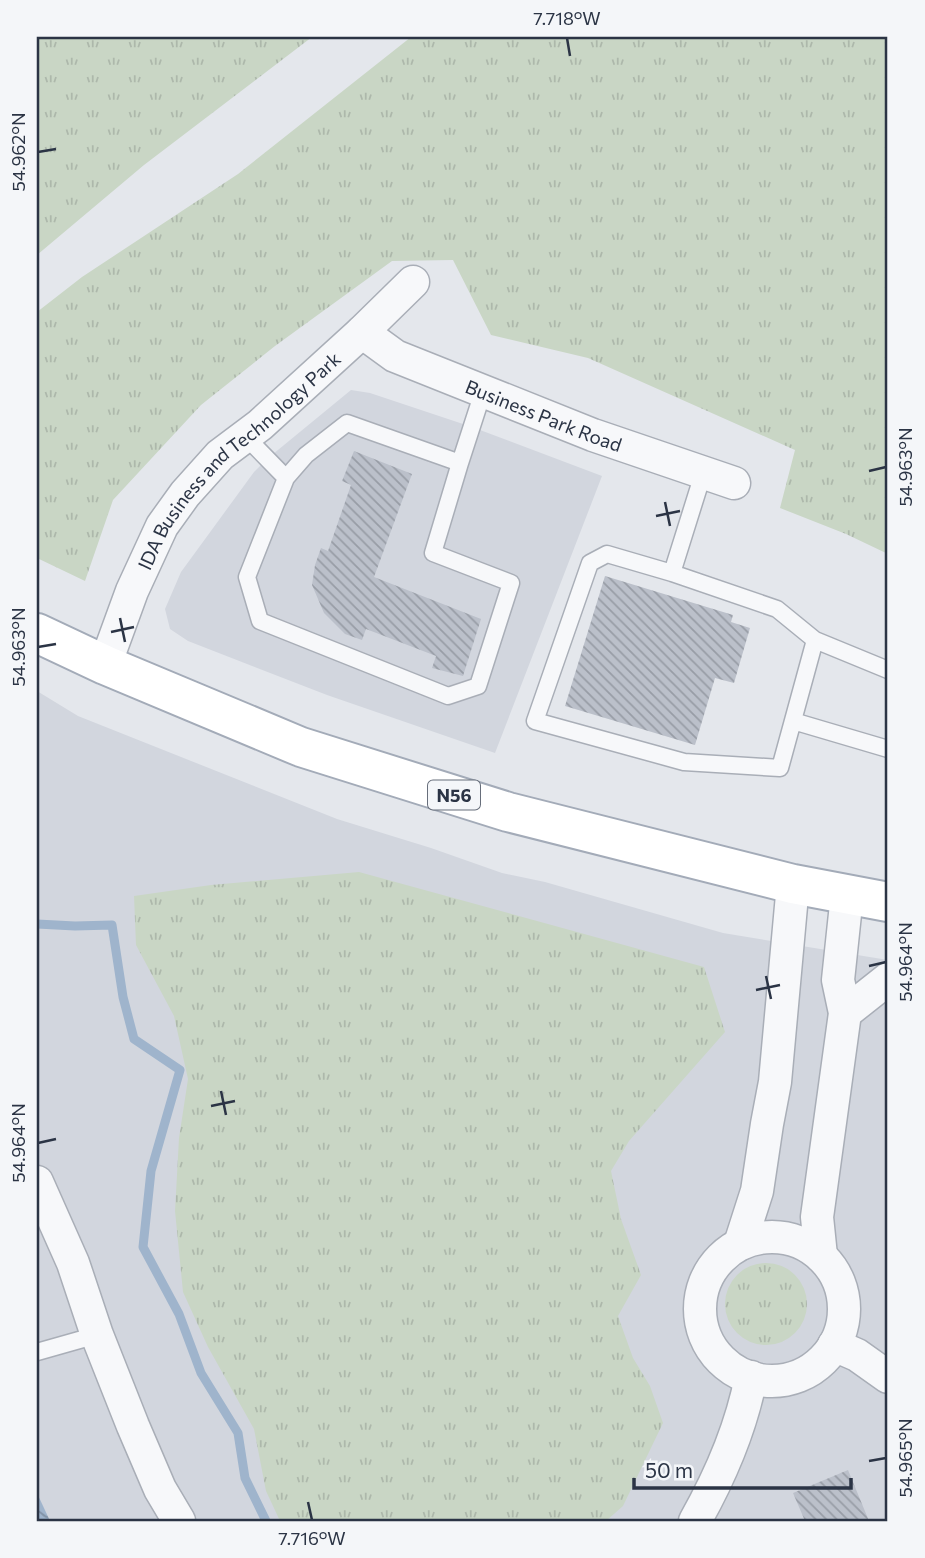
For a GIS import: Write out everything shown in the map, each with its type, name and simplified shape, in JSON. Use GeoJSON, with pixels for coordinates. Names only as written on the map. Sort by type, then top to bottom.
{"type":"FeatureCollection","features":[{"type":"Feature","properties":{"kind":"main road","name":"N56"},"geometry":{"type":"LineString","coordinates":[[37,633],[105,665],[314,751],[508,812],[793,884],[888,902]]}},
{"type":"Feature","properties":{"kind":"street","name":"IDA Business and Technology Park"},"geometry":{"type":"LineString","coordinates":[[105,665],[132,591],[162,526],[185,494],[220,455],[260,425],[413,282]]}},
{"type":"Feature","properties":{"kind":"street","name":"Business Park Road"},"geometry":{"type":"LineString","coordinates":[[362,332],[395,356],[593,435],[734,483]]}},
{"type":"Feature","properties":{"kind":"street"},"geometry":{"type":"LineString","coordinates":[[740,1244],[757,1191],[775,1082],[793,884]]}},
{"type":"Feature","properties":{"kind":"street"},"geometry":{"type":"LineString","coordinates":[[821,1256],[817,1217],[845,1013],[838,980],[847,895]]}},
{"type":"Feature","properties":{"kind":"street"},"geometry":{"type":"LineString","coordinates":[[845,1013],[888,979]]}},
{"type":"Feature","properties":{"kind":"street"},"geometry":{"type":"LineString","coordinates":[[37,1182],[73,1263],[97,1335],[133,1426],[160,1489],[179,1521]]}},
{"type":"Feature","properties":{"kind":"street"},"geometry":{"type":"LineString","coordinates":[[761,1237],[782,1237],[803,1244],[821,1256],[836,1275],[844,1298],[843,1323],[825,1358],[798,1376],[767,1381],[751,1377],[724,1363],[713,1351],[704,1330],[700,1307],[702,1291],[716,1264],[727,1252],[740,1244],[761,1237]]}},
{"type":"Feature","properties":{"kind":"street"},"geometry":{"type":"LineString","coordinates":[[834,1345],[857,1355],[888,1377]]}},
{"type":"Feature","properties":{"kind":"street"},"geometry":{"type":"LineString","coordinates":[[695,1521],[735,1438],[746,1406],[751,1377]]}},
{"type":"Feature","properties":{"kind":"lane"},"geometry":{"type":"LineString","coordinates":[[460,463],[347,423],[306,455],[286,478],[247,577],[260,621],[448,696],[478,686],[511,583],[433,553],[483,391]]}},
{"type":"Feature","properties":{"kind":"lane"},"geometry":{"type":"LineString","coordinates":[[245,436],[286,478]]}},
{"type":"Feature","properties":{"kind":"lane"},"geometry":{"type":"LineString","coordinates":[[672,573],[703,474]]}},
{"type":"Feature","properties":{"kind":"lane"},"geometry":{"type":"LineString","coordinates":[[815,640],[780,768],[684,762],[534,721],[590,563],[607,554],[777,609],[815,640],[888,670]]}},
{"type":"Feature","properties":{"kind":"lane"},"geometry":{"type":"LineString","coordinates":[[793,721],[888,749]]}},
{"type":"Feature","properties":{"kind":"lane"},"geometry":{"type":"LineString","coordinates":[[37,1352],[97,1335]]}},
{"type":"Feature","properties":{"kind":"shaded area"},"geometry":{"type":"Polygon","coordinates":[[[351,390],[370,393],[472,427],[602,476],[495,753],[327,695],[188,641],[170,629],[165,609],[181,572],[254,472],[351,390]]]}},
{"type":"Feature","properties":{"kind":"shaded area"},"geometry":{"type":"Polygon","coordinates":[[[37,691],[78,716],[337,819],[502,873],[545,882],[723,933],[888,960],[888,1521],[37,1521],[37,691]]]}},
{"type":"Feature","properties":{"kind":"green space"},"geometry":{"type":"Polygon","coordinates":[[[37,37],[312,37],[144,165],[37,255],[37,37]]]}},
{"type":"Feature","properties":{"kind":"green space"},"geometry":{"type":"Polygon","coordinates":[[[411,37],[888,37],[888,554],[780,508],[795,450],[588,358],[491,335],[453,260],[392,261],[275,346],[201,405],[113,500],[85,581],[37,558],[37,312],[82,277],[238,174],[411,37]]]}},
{"type":"Feature","properties":{"kind":"green space"},"geometry":{"type":"Polygon","coordinates":[[[359,872],[704,967],[725,1032],[629,1141],[611,1171],[621,1219],[641,1275],[618,1316],[633,1358],[650,1386],[663,1423],[623,1506],[606,1521],[280,1521],[266,1491],[254,1429],[208,1347],[183,1292],[175,1211],[179,1138],[188,1079],[174,1016],[136,945],[134,896],[211,885],[359,872]]]}},
{"type":"Feature","properties":{"kind":"green space"},"geometry":{"type":"Polygon","coordinates":[[[766,1263],[782,1266],[795,1275],[804,1288],[807,1304],[804,1320],[795,1333],[782,1342],[766,1345],[750,1342],[737,1333],[728,1320],[725,1304],[728,1288],[737,1275],[750,1266],[766,1263]]]}},
{"type":"Feature","properties":{"kind":"water"},"geometry":{"type":"Polygon","coordinates":[[[37,1493],[50,1521],[37,1521],[37,1493]]]}},
{"type":"Feature","properties":{"kind":"building"},"geometry":{"type":"Polygon","coordinates":[[[354,451],[412,474],[374,577],[481,619],[463,676],[432,668],[436,656],[366,629],[362,640],[345,634],[324,613],[312,585],[315,565],[321,548],[328,551],[351,485],[342,481],[354,451]]]}},
{"type":"Feature","properties":{"kind":"building"},"geometry":{"type":"Polygon","coordinates":[[[605,576],[733,615],[731,622],[750,628],[734,683],[715,678],[695,745],[565,706],[605,576]]]}},
{"type":"Feature","properties":{"kind":"building"},"geometry":{"type":"Polygon","coordinates":[[[848,1470],[869,1521],[805,1521],[793,1493],[848,1470]]]}},
{"type":"Feature","properties":{"kind":"waterway"},"geometry":{"type":"LineString","coordinates":[[37,924],[112,925],[123,997],[134,1039],[180,1070],[151,1171],[143,1247],[179,1314],[201,1373],[238,1433],[245,1478],[266,1521]]}}]}
